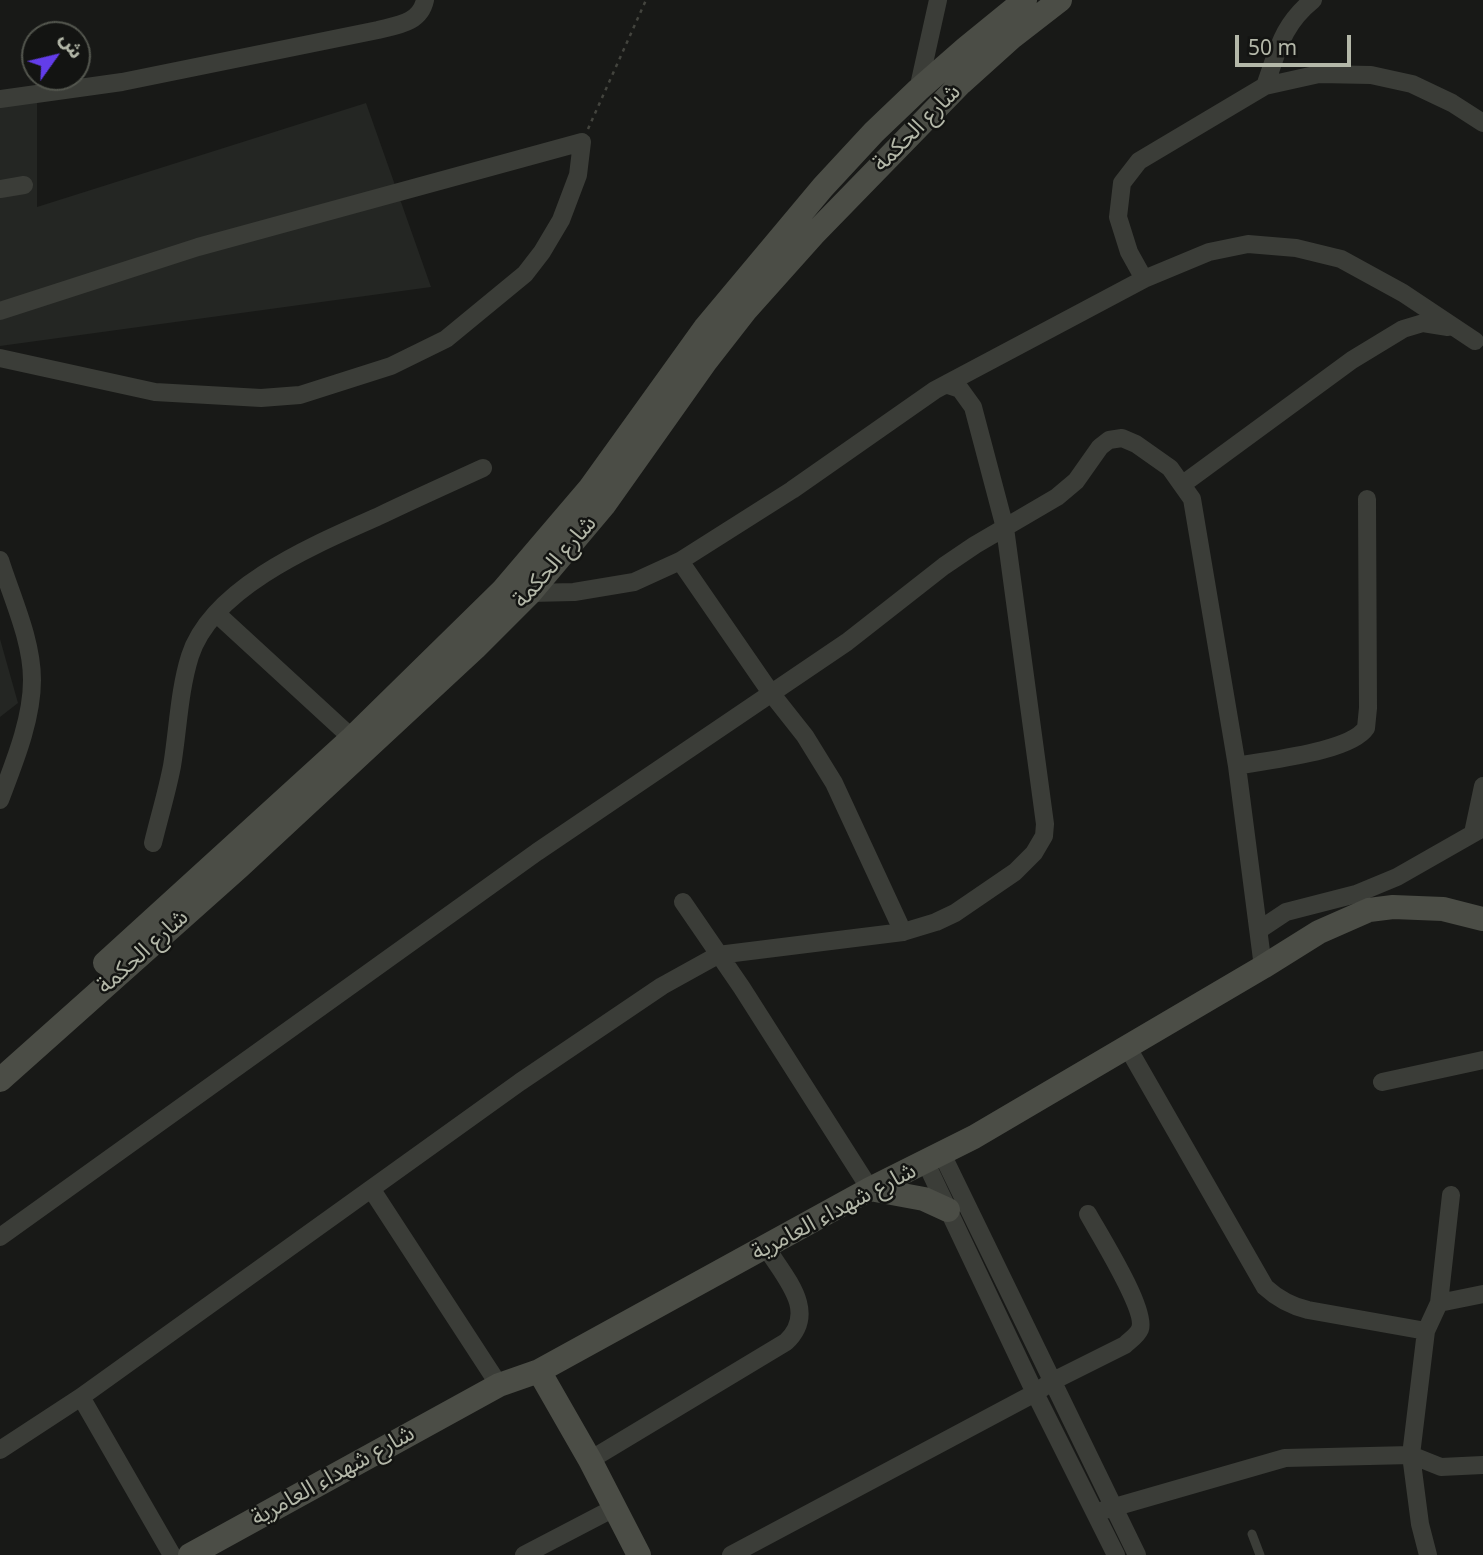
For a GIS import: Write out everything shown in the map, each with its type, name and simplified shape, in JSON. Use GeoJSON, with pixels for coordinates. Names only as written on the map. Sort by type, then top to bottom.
{"type":"FeatureCollection","features":[{"type":"Feature","properties":{"kind":"street"},"geometry":{"type":"LineString","coordinates":[[0,99],[122,82],[378,30],[407,23],[418,15],[425,0]]}},
{"type":"Feature","properties":{"kind":"street"},"geometry":{"type":"LineString","coordinates":[[918,90],[938,0]]}},
{"type":"Feature","properties":{"kind":"street","name":"شارع الحكمة"},"geometry":{"type":"LineString","coordinates":[[0,1058],[352,738],[524,566],[590,488],[705,328],[771,248],[874,132],[966,48],[1025,0]]}},
{"type":"Feature","properties":{"kind":"street","name":"شارع الحكمة"},"geometry":{"type":"LineString","coordinates":[[0,1080],[239,867],[475,648],[530,593],[604,505],[706,360],[746,311],[805,245],[961,83],[1011,38],[1060,0]]}},
{"type":"Feature","properties":{"kind":"street"},"geometry":{"type":"LineString","coordinates":[[1265,86],[1284,32],[1302,9],[1313,0]]}},
{"type":"Feature","properties":{"kind":"street"},"geometry":{"type":"LineString","coordinates":[[1144,279],[1129,252],[1118,217],[1122,183],[1139,161],[1265,86],[1319,74],[1371,75],[1412,84],[1452,103],[1483,123]]}},
{"type":"Feature","properties":{"kind":"street"},"geometry":{"type":"LineString","coordinates":[[0,312],[198,247],[582,142],[578,175],[561,220],[525,274],[446,339],[391,366],[300,395],[261,398],[155,391],[0,358]]}},
{"type":"Feature","properties":{"kind":"street"},"geometry":{"type":"LineString","coordinates":[[0,189],[24,185]]}},
{"type":"Feature","properties":{"kind":"street"},"geometry":{"type":"LineString","coordinates":[[530,593],[574,592],[634,582],[680,561],[792,490],[918,401],[1144,279],[1209,252],[1248,244],[1296,248],[1342,259],[1403,293],[1479,345]]}},
{"type":"Feature","properties":{"kind":"street"},"geometry":{"type":"LineString","coordinates":[[1183,484],[1352,360],[1403,329],[1423,323],[1446,326],[1479,345]]}},
{"type":"Feature","properties":{"kind":"street"},"geometry":{"type":"LineString","coordinates":[[0,1450],[81,1397],[520,1082],[662,986],[718,955],[903,932],[936,922],[966,906],[1015,872],[1034,853],[1044,836],[1045,824],[1006,528],[973,407],[960,389],[948,385]]}},
{"type":"Feature","properties":{"kind":"street"},"geometry":{"type":"LineString","coordinates":[[0,1237],[537,852],[847,642],[944,566],[1058,497],[1083,473],[1100,447],[1115,438],[1136,444],[1171,468],[1192,499],[1237,766],[1263,967]]}},
{"type":"Feature","properties":{"kind":"street"},"geometry":{"type":"LineString","coordinates":[[153,843],[171,767],[190,655],[200,633],[216,613],[249,584],[282,563],[483,468]]}},
{"type":"Feature","properties":{"kind":"street"},"geometry":{"type":"LineString","coordinates":[[1237,766],[1335,747],[1354,739],[1366,728],[1367,499]]}},
{"type":"Feature","properties":{"kind":"street"},"geometry":{"type":"LineString","coordinates":[[0,560],[26,643],[32,680],[26,720],[0,800]]}},
{"type":"Feature","properties":{"kind":"street"},"geometry":{"type":"LineString","coordinates":[[680,561],[771,693],[805,736],[834,783],[903,932]]}},
{"type":"Feature","properties":{"kind":"street"},"geometry":{"type":"LineString","coordinates":[[216,613],[352,738]]}},
{"type":"Feature","properties":{"kind":"street"},"geometry":{"type":"LineString","coordinates":[[1259,930],[1286,912],[1356,894],[1397,877],[1478,831],[1483,786]]}},
{"type":"Feature","properties":{"kind":"street"},"geometry":{"type":"LineString","coordinates":[[683,902],[870,1189],[924,1199],[948,1210]]}},
{"type":"Feature","properties":{"kind":"street","name":"شارع شهداء العامرية"},"geometry":{"type":"LineString","coordinates":[[190,1555],[499,1384],[539,1371],[870,1189],[934,1158],[1128,1048],[1319,932],[1369,910],[1393,907],[1443,909],[1483,919]]}},
{"type":"Feature","properties":{"kind":"street"},"geometry":{"type":"LineString","coordinates":[[1128,1048],[1265,1287],[1275,1296],[1296,1307],[1426,1331]]}},
{"type":"Feature","properties":{"kind":"street"},"geometry":{"type":"LineString","coordinates":[[1382,1082],[1483,1060]]}},
{"type":"Feature","properties":{"kind":"street"},"geometry":{"type":"LineString","coordinates":[[934,1158],[948,1210],[1116,1555]]}},
{"type":"Feature","properties":{"kind":"street"},"geometry":{"type":"LineString","coordinates":[[934,1158],[1001,1272],[1051,1382],[1137,1555]]}},
{"type":"Feature","properties":{"kind":"street"},"geometry":{"type":"LineString","coordinates":[[372,1190],[499,1384]]}},
{"type":"Feature","properties":{"kind":"street"},"geometry":{"type":"LineString","coordinates":[[1427,1555],[1420,1524],[1412,1455],[1426,1331],[1439,1303],[1451,1195]]}},
{"type":"Feature","properties":{"kind":"street"},"geometry":{"type":"LineString","coordinates":[[731,1555],[1051,1382],[1125,1345],[1140,1328],[1140,1316],[1133,1296],[1088,1214]]}},
{"type":"Feature","properties":{"kind":"street"},"geometry":{"type":"LineString","coordinates":[[590,1460],[751,1364],[795,1334],[800,1322],[799,1301],[766,1247]]}},
{"type":"Feature","properties":{"kind":"street"},"geometry":{"type":"LineString","coordinates":[[1439,1303],[1483,1294]]}},
{"type":"Feature","properties":{"kind":"street"},"geometry":{"type":"LineString","coordinates":[[539,1371],[590,1460],[639,1555]]}},
{"type":"Feature","properties":{"kind":"street"},"geometry":{"type":"LineString","coordinates":[[81,1397],[172,1555]]}},
{"type":"Feature","properties":{"kind":"street"},"geometry":{"type":"LineString","coordinates":[[1095,1513],[1285,1458],[1412,1455],[1441,1467],[1483,1465]]}},
{"type":"Feature","properties":{"kind":"street"},"geometry":{"type":"LineString","coordinates":[[524,1555],[615,1507]]}},
{"type":"Feature","properties":{"kind":"lane"},"geometry":{"type":"LineString","coordinates":[[1252,1534],[1260,1555]]}},
{"type":"Feature","properties":{"kind":"path"},"geometry":{"type":"LineString","coordinates":[[582,142],[646,0]]}},
{"type":"Feature","properties":{"kind":"shaded area"},"geometry":{"type":"Polygon","coordinates":[[[37,100],[37,207],[366,103],[431,287],[0,346],[0,106],[37,100]]]}},
{"type":"Feature","properties":{"kind":"shaded area"},"geometry":{"type":"Polygon","coordinates":[[[0,639],[18,703],[0,717],[0,639]]]}}]}
